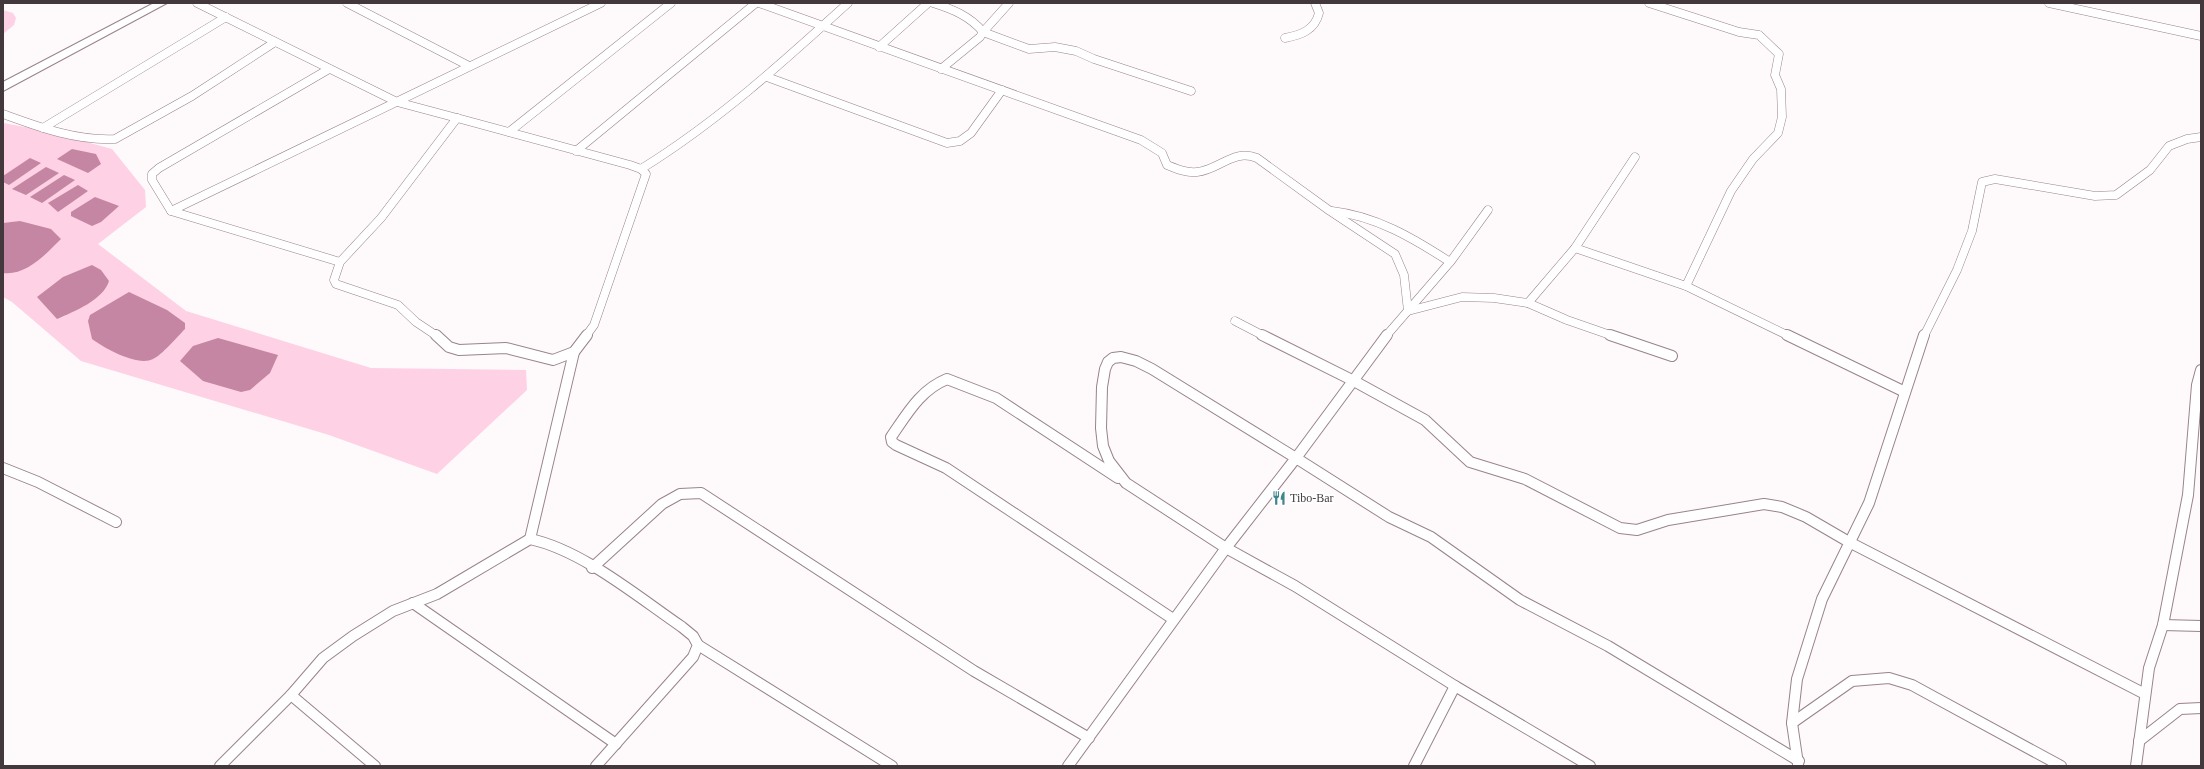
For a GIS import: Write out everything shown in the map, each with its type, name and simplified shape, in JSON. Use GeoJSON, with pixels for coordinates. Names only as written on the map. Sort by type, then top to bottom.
{"type":"FeatureCollection","features":[{"type":"Feature","properties":{"kind":"main road"},"geometry":{"type":"LineString","coordinates":[[3,79],[150,3]]}},
{"type":"Feature","properties":{"kind":"main road"},"geometry":{"type":"LineString","coordinates":[[3,87],[162,3]]}},
{"type":"Feature","properties":{"kind":"street"},"geometry":{"type":"LineString","coordinates":[[197,3],[397,102],[641,169],[646,174],[642,190],[594,325],[574,352],[530,539]]}},
{"type":"Feature","properties":{"kind":"street"},"geometry":{"type":"LineString","coordinates":[[347,3],[469,66]]}},
{"type":"Feature","properties":{"kind":"street"},"geometry":{"type":"LineString","coordinates":[[171,211],[469,66],[535,37],[601,3]]}},
{"type":"Feature","properties":{"kind":"street"},"geometry":{"type":"LineString","coordinates":[[509,132],[670,3]]}},
{"type":"Feature","properties":{"kind":"street"},"geometry":{"type":"LineString","coordinates":[[576,151],[758,3],[941,70],[1002,90],[1155,147],[1162,153],[1167,165],[1177,170],[1199,172],[1235,156],[1254,156],[1330,211],[1395,254],[1404,275],[1408,311]]}},
{"type":"Feature","properties":{"kind":"street"},"geometry":{"type":"LineString","coordinates":[[641,169],[680,145],[768,77],[848,3]]}},
{"type":"Feature","properties":{"kind":"street"},"geometry":{"type":"LineString","coordinates":[[878,47],[928,3]]}},
{"type":"Feature","properties":{"kind":"street"},"geometry":{"type":"LineString","coordinates":[[932,3],[951,8],[977,25],[983,32],[1029,49],[1055,47],[1076,51],[1094,59],[1191,91]]}},
{"type":"Feature","properties":{"kind":"street"},"geometry":{"type":"LineString","coordinates":[[941,70],[980,37],[1009,3]]}},
{"type":"Feature","properties":{"kind":"street"},"geometry":{"type":"LineString","coordinates":[[1285,38],[1298,36],[1308,30],[1320,16],[1320,10],[1315,3]]}},
{"type":"Feature","properties":{"kind":"street"},"geometry":{"type":"LineString","coordinates":[[1648,3],[1739,32],[1754,33],[1779,54],[1775,75],[1780,89],[1782,116],[1778,133],[1753,159],[1731,191],[1686,286]]}},
{"type":"Feature","properties":{"kind":"street"},"geometry":{"type":"LineString","coordinates":[[2049,3],[2201,36]]}},
{"type":"Feature","properties":{"kind":"street"},"geometry":{"type":"LineString","coordinates":[[43,128],[226,17]]}},
{"type":"Feature","properties":{"kind":"street"},"geometry":{"type":"LineString","coordinates":[[3,114],[43,128],[101,141],[115,139],[192,96],[275,42]]}},
{"type":"Feature","properties":{"kind":"street"},"geometry":{"type":"LineString","coordinates":[[329,68],[159,168],[152,174],[152,180],[171,211],[340,262]]}},
{"type":"Feature","properties":{"kind":"street"},"geometry":{"type":"LineString","coordinates":[[768,77],[839,105],[947,142],[961,140],[968,136],[993,105],[1002,90]]}},
{"type":"Feature","properties":{"kind":"street"},"geometry":{"type":"LineString","coordinates":[[457,118],[381,218],[340,262],[334,280],[336,284],[398,305],[416,322],[433,332],[449,347],[459,350],[506,348],[553,360],[574,352]]}},
{"type":"Feature","properties":{"kind":"street"},"geometry":{"type":"LineString","coordinates":[[1798,764],[1792,723],[1798,679],[1822,599],[1875,488],[1925,332],[1956,270],[1972,232],[1982,182],[1996,179],[2095,196],[2116,196],[2150,170],[2169,146],[2188,139],[2201,137]]}},
{"type":"Feature","properties":{"kind":"street"},"geometry":{"type":"LineString","coordinates":[[1528,302],[1576,248],[1635,157]]}},
{"type":"Feature","properties":{"kind":"street"},"geometry":{"type":"LineString","coordinates":[[1068,766],[1173,619],[1226,548],[1267,500],[1384,339],[1450,262],[1488,210]]}},
{"type":"Feature","properties":{"kind":"street"},"geometry":{"type":"LineString","coordinates":[[1330,211],[1364,216],[1423,245],[1450,262]]}},
{"type":"Feature","properties":{"kind":"street"},"geometry":{"type":"LineString","coordinates":[[1576,248],[1686,286],[1905,392]]}},
{"type":"Feature","properties":{"kind":"street"},"geometry":{"type":"LineString","coordinates":[[1408,311],[1462,297],[1494,298],[1528,302],[1567,320],[1672,356]]}},
{"type":"Feature","properties":{"kind":"street"},"geometry":{"type":"LineString","coordinates":[[1235,321],[1354,381],[1425,420],[1470,462],[1525,479],[1620,528],[1637,530],[1668,520],[1764,504],[1782,507],[1806,517],[1849,542],[2144,694]]}},
{"type":"Feature","properties":{"kind":"street"},"geometry":{"type":"LineString","coordinates":[[1126,483],[1114,470],[1103,446],[1103,380],[1108,361],[1115,357],[1124,358],[1150,368],[1170,382],[1297,458],[1389,517],[1431,537],[1520,600],[1608,646],[1798,764]]}},
{"type":"Feature","properties":{"kind":"street"},"geometry":{"type":"LineString","coordinates":[[2136,766],[2144,694],[2149,668],[2163,625],[2188,495],[2197,385],[2201,370]]}},
{"type":"Feature","properties":{"kind":"street"},"geometry":{"type":"LineString","coordinates":[[1173,619],[946,468],[896,445],[892,442],[891,437],[926,392],[947,379],[981,394],[996,398],[1226,548],[1295,586],[1455,686],[1590,766]]}},
{"type":"Feature","properties":{"kind":"street"},"geometry":{"type":"LineString","coordinates":[[3,468],[38,482],[116,522]]}},
{"type":"Feature","properties":{"kind":"street"},"geometry":{"type":"LineString","coordinates":[[592,568],[662,504],[680,494],[701,493],[974,671],[1089,738]]}},
{"type":"Feature","properties":{"kind":"street"},"geometry":{"type":"LineString","coordinates":[[220,766],[292,695],[323,658],[353,636],[387,615],[437,594],[473,571],[530,539],[540,539],[592,568],[682,627],[693,636],[698,645],[892,766]]}},
{"type":"Feature","properties":{"kind":"street"},"geometry":{"type":"LineString","coordinates":[[413,603],[616,744]]}},
{"type":"Feature","properties":{"kind":"street"},"geometry":{"type":"LineString","coordinates":[[2163,625],[2201,626]]}},
{"type":"Feature","properties":{"kind":"street"},"geometry":{"type":"LineString","coordinates":[[596,766],[693,657],[698,645]]}},
{"type":"Feature","properties":{"kind":"street"},"geometry":{"type":"LineString","coordinates":[[1792,723],[1852,681],[1889,678],[1912,685],[2061,766]]}},
{"type":"Feature","properties":{"kind":"street"},"geometry":{"type":"LineString","coordinates":[[1414,766],[1455,686]]}},
{"type":"Feature","properties":{"kind":"street"},"geometry":{"type":"LineString","coordinates":[[292,695],[375,766]]}},
{"type":"Feature","properties":{"kind":"street"},"geometry":{"type":"LineString","coordinates":[[2139,741],[2180,709],[2201,708]]}},
{"type":"Feature","properties":{"kind":"shaded area"},"geometry":{"type":"Polygon","coordinates":[[[3,10],[13,13],[16,18],[14,25],[3,34],[3,10]]]}},
{"type":"Feature","properties":{"kind":"shaded area"},"geometry":{"type":"Polygon","coordinates":[[[3,123],[42,130],[112,149],[145,190],[146,207],[98,244],[186,311],[371,368],[526,370],[527,390],[437,474],[329,435],[81,361],[12,302],[3,297],[3,123]]]}},
{"type":"Feature","properties":{"kind":"shaded area"},"geometry":{"type":"Polygon","coordinates":[[[72,149],[96,154],[101,164],[88,173],[57,159],[72,149]]]}},
{"type":"Feature","properties":{"kind":"shaded area"},"geometry":{"type":"Polygon","coordinates":[[[30,158],[41,163],[9,185],[3,182],[3,176],[30,158]]]}},
{"type":"Feature","properties":{"kind":"shaded area"},"geometry":{"type":"Polygon","coordinates":[[[46,167],[59,173],[26,195],[12,189],[46,167]]]}},
{"type":"Feature","properties":{"kind":"shaded area"},"geometry":{"type":"Polygon","coordinates":[[[64,175],[75,180],[42,203],[30,197],[64,175]]]}},
{"type":"Feature","properties":{"kind":"shaded area"},"geometry":{"type":"Polygon","coordinates":[[[78,185],[88,191],[58,212],[48,203],[78,185]]]}},
{"type":"Feature","properties":{"kind":"shaded area"},"geometry":{"type":"Polygon","coordinates":[[[95,197],[119,206],[101,222],[92,226],[71,216],[71,212],[95,197]]]}},
{"type":"Feature","properties":{"kind":"shaded area"},"geometry":{"type":"Polygon","coordinates":[[[20,221],[51,229],[61,239],[28,268],[11,273],[3,273],[3,223],[20,221]]]}},
{"type":"Feature","properties":{"kind":"shaded area"},"geometry":{"type":"Polygon","coordinates":[[[92,265],[101,270],[109,281],[106,288],[88,304],[57,319],[37,297],[63,277],[92,265]]]}},
{"type":"Feature","properties":{"kind":"shaded area"},"geometry":{"type":"Polygon","coordinates":[[[129,292],[167,310],[185,323],[185,329],[165,350],[157,357],[147,361],[130,359],[104,347],[92,339],[88,321],[90,315],[129,292]]]}},
{"type":"Feature","properties":{"kind":"shaded area"},"geometry":{"type":"Polygon","coordinates":[[[218,338],[278,355],[270,373],[250,390],[241,392],[203,381],[180,361],[193,346],[218,338]]]}},
{"type":"Feature","properties":{"kind":"place","name":"Tibo-Bar"},"geometry":{"type":"Point","coordinates":[1279,498]}}]}
